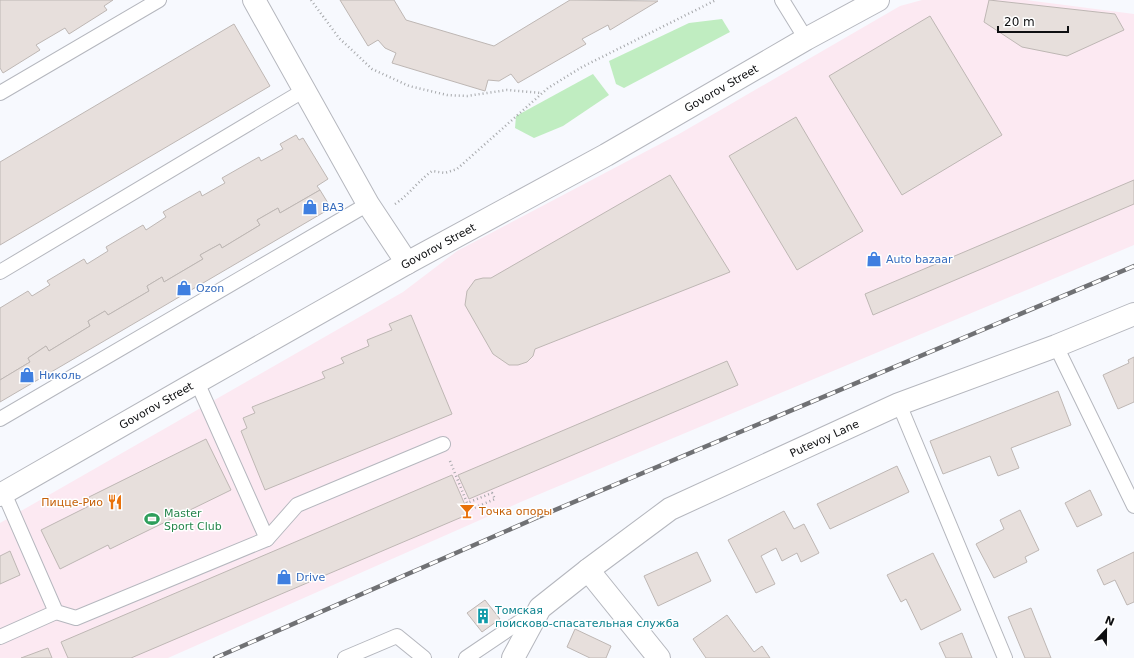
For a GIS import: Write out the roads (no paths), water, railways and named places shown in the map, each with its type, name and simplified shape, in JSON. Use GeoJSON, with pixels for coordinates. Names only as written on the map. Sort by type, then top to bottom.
{"type":"FeatureCollection","features":[{"type":"Feature","properties":{"kind":"street"},"geometry":{"type":"LineString","coordinates":[[254,0],[372,210],[407,264]]}},
{"type":"Feature","properties":{"kind":"street","name":"Govorov Street"},"geometry":{"type":"LineString","coordinates":[[2,494],[197,382],[407,264],[606,155],[806,39],[878,0]]}},
{"type":"Feature","properties":{"kind":"street","name":"Putevoy Lane"},"geometry":{"type":"LineString","coordinates":[[540,608],[670,509],[899,404],[1056,346],[1134,314]]}},
{"type":"Feature","properties":{"kind":"street"},"geometry":{"type":"LineString","coordinates":[[588,570],[659,658]]}},
{"type":"Feature","properties":{"kind":"street"},"geometry":{"type":"LineString","coordinates":[[514,658],[540,608]]}},
{"type":"Feature","properties":{"kind":"lane"},"geometry":{"type":"LineString","coordinates":[[0,93],[159,0]]}},
{"type":"Feature","properties":{"kind":"lane"},"geometry":{"type":"LineString","coordinates":[[782,0],[806,39]]}},
{"type":"Feature","properties":{"kind":"lane"},"geometry":{"type":"LineString","coordinates":[[0,272],[304,91]]}},
{"type":"Feature","properties":{"kind":"lane"},"geometry":{"type":"LineString","coordinates":[[0,419],[372,210]]}},
{"type":"Feature","properties":{"kind":"lane"},"geometry":{"type":"LineString","coordinates":[[1056,346],[1134,506]]}},
{"type":"Feature","properties":{"kind":"lane"},"geometry":{"type":"LineString","coordinates":[[197,382],[267,539]]}},
{"type":"Feature","properties":{"kind":"lane"},"geometry":{"type":"LineString","coordinates":[[899,404],[1005,658]]}},
{"type":"Feature","properties":{"kind":"lane"},"geometry":{"type":"LineString","coordinates":[[0,637],[56,612],[76,618],[267,539],[297,505],[443,444]]}},
{"type":"Feature","properties":{"kind":"lane"},"geometry":{"type":"LineString","coordinates":[[2,494],[56,612]]}},
{"type":"Feature","properties":{"kind":"lane"},"geometry":{"type":"LineString","coordinates":[[466,658],[540,608]]}},
{"type":"Feature","properties":{"kind":"lane"},"geometry":{"type":"LineString","coordinates":[[345,658],[397,636],[424,658]]}},
{"type":"Feature","properties":{"kind":"railway"},"geometry":{"type":"LineString","coordinates":[[215,658],[536,518],[1134,266]]}},
{"type":"Feature","properties":{"kind":"place","name":"ВАЗ"},"geometry":{"type":"Point","coordinates":[310,207]}},
{"type":"Feature","properties":{"kind":"place","name":"Auto bazaar"},"geometry":{"type":"Point","coordinates":[874,259]}},
{"type":"Feature","properties":{"kind":"place","name":"Ozon"},"geometry":{"type":"Point","coordinates":[184,288]}},
{"type":"Feature","properties":{"kind":"place","name":"Николь"},"geometry":{"type":"Point","coordinates":[27,375]}},
{"type":"Feature","properties":{"kind":"place","name":"Пицце-Рио"},"geometry":{"type":"Point","coordinates":[115,502]}},
{"type":"Feature","properties":{"kind":"place","name":"Точка опоры"},"geometry":{"type":"Point","coordinates":[467,511]}},
{"type":"Feature","properties":{"kind":"place","name":"Master Sport Club"},"geometry":{"type":"Point","coordinates":[152,519]}},
{"type":"Feature","properties":{"kind":"place","name":"Drive"},"geometry":{"type":"Point","coordinates":[284,577]}},
{"type":"Feature","properties":{"kind":"place","name":"Томская поисково-спасательная служба"},"geometry":{"type":"Point","coordinates":[483,616]}}]}
